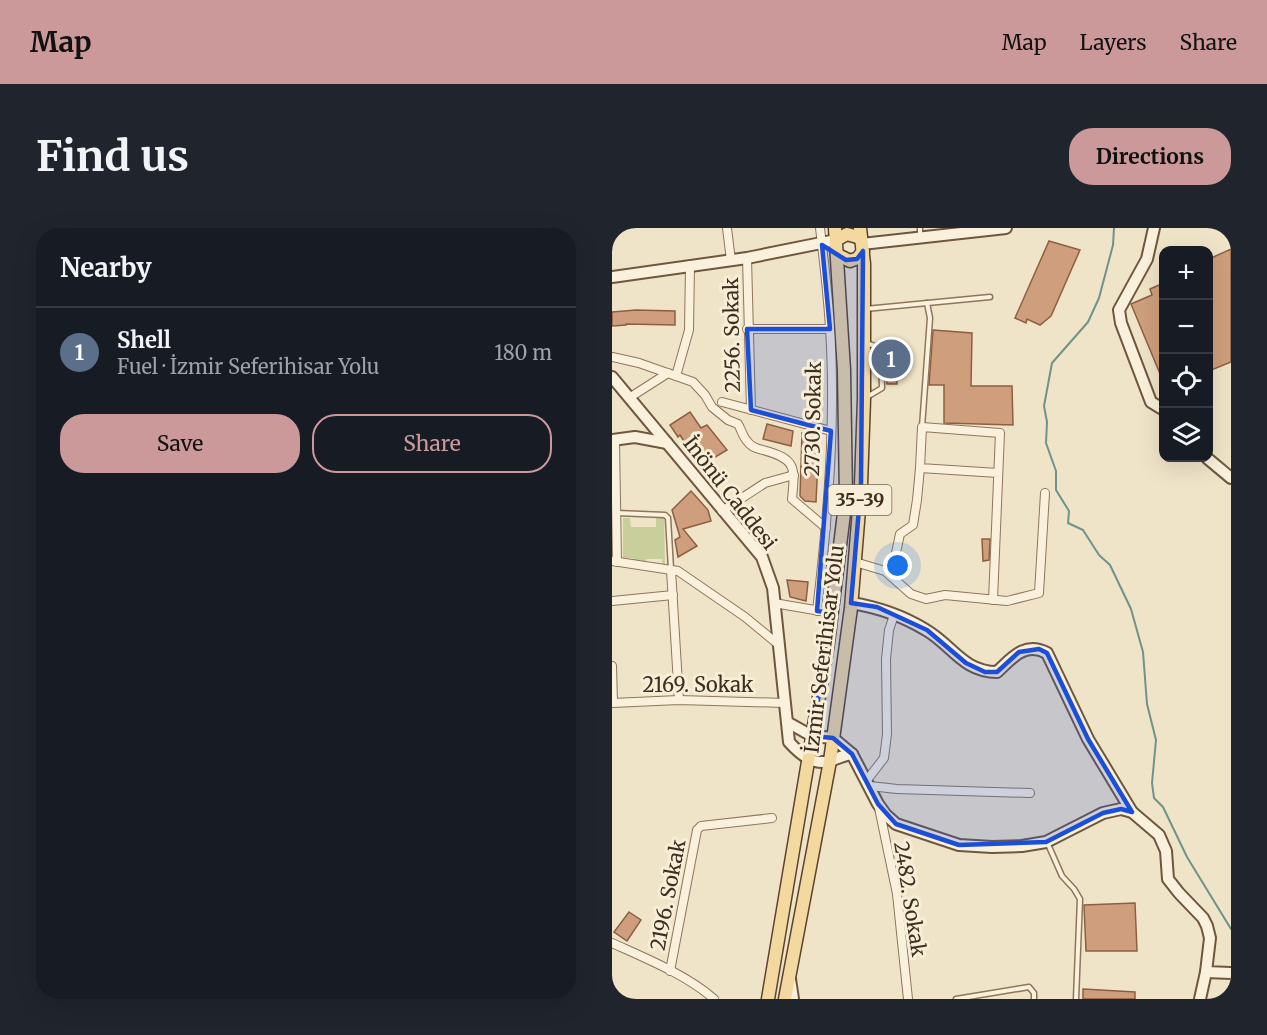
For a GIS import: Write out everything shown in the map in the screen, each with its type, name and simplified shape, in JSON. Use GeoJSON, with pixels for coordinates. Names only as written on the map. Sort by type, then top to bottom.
{"type":"FeatureCollection","features":[{"type":"Feature","properties":{"kind":"main road"},"geometry":{"type":"LineString","coordinates":[[835,234],[847,234],[862,240],[858,258],[850,261],[838,255]]}},
{"type":"Feature","properties":{"kind":"main road","name":"İzmir Seferihisar Yolu"},"geometry":{"type":"LineString","coordinates":[[768,999],[832,613],[846,497],[844,370],[835,234]]}},
{"type":"Feature","properties":{"kind":"main road","name":"İzmir Seferihisar Yolu"},"geometry":{"type":"LineString","coordinates":[[785,999],[788,972],[830,761],[851,603],[861,485],[864,399],[862,240]]}},
{"type":"Feature","properties":{"kind":"street"},"geometry":{"type":"LineString","coordinates":[[727,228],[731,261]]}},
{"type":"Feature","properties":{"kind":"street","name":"2730. Sokak"},"geometry":{"type":"LineString","coordinates":[[817,611],[826,528],[831,431],[830,329],[820,228]]}},
{"type":"Feature","properties":{"kind":"street"},"geometry":{"type":"LineString","coordinates":[[862,240],[920,233],[1006,228]]}},
{"type":"Feature","properties":{"kind":"street"},"geometry":{"type":"LineString","coordinates":[[1154,228],[1147,259],[1119,310],[1121,323],[1151,402],[1161,408]]}},
{"type":"Feature","properties":{"kind":"street"},"geometry":{"type":"LineString","coordinates":[[612,277],[731,261],[822,244],[835,234]]}},
{"type":"Feature","properties":{"kind":"street"},"geometry":{"type":"LineString","coordinates":[[822,244],[838,255]]}},
{"type":"Feature","properties":{"kind":"street","name":"2256. Sokak"},"geometry":{"type":"LineString","coordinates":[[747,258],[747,329],[751,410]]}},
{"type":"Feature","properties":{"kind":"street"},"geometry":{"type":"LineString","coordinates":[[676,376],[689,330],[690,265]]}},
{"type":"Feature","properties":{"kind":"street"},"geometry":{"type":"LineString","coordinates":[[747,329],[830,329]]}},
{"type":"Feature","properties":{"kind":"street"},"geometry":{"type":"LineString","coordinates":[[612,357],[639,363],[693,382],[705,395],[711,407],[728,420],[738,424],[747,442],[755,448],[781,455],[791,465],[794,475],[792,500],[826,528]]}},
{"type":"Feature","properties":{"kind":"street"},"geometry":{"type":"LineString","coordinates":[[629,398],[668,373]]}},
{"type":"Feature","properties":{"kind":"street","name":"İnönü Caddesi"},"geometry":{"type":"LineString","coordinates":[[612,377],[762,557],[773,588],[789,742],[808,759]]}},
{"type":"Feature","properties":{"kind":"street"},"geometry":{"type":"LineString","coordinates":[[722,402],[831,431]]}},
{"type":"Feature","properties":{"kind":"street"},"geometry":{"type":"LineString","coordinates":[[635,437],[644,417]]}},
{"type":"Feature","properties":{"kind":"street"},"geometry":{"type":"LineString","coordinates":[[891,576],[900,534],[913,525],[922,427],[1000,433],[993,600]]}},
{"type":"Feature","properties":{"kind":"street"},"geometry":{"type":"LineString","coordinates":[[668,443],[635,437],[614,440],[616,513],[614,561],[678,571],[745,617],[779,645]]}},
{"type":"Feature","properties":{"kind":"street"},"geometry":{"type":"LineString","coordinates":[[1212,462],[1231,478]]}},
{"type":"Feature","properties":{"kind":"street"},"geometry":{"type":"LineString","coordinates":[[920,468],[998,473]]}},
{"type":"Feature","properties":{"kind":"street"},"geometry":{"type":"LineString","coordinates":[[722,511],[765,483],[794,475]]}},
{"type":"Feature","properties":{"kind":"street"},"geometry":{"type":"LineString","coordinates":[[855,562],[885,571],[911,594],[926,599],[945,595],[1007,601],[1039,593],[1045,493]]}},
{"type":"Feature","properties":{"kind":"street"},"geometry":{"type":"LineString","coordinates":[[671,570],[679,700]]}},
{"type":"Feature","properties":{"kind":"street"},"geometry":{"type":"LineString","coordinates":[[612,601],[673,596]]}},
{"type":"Feature","properties":{"kind":"street"},"geometry":{"type":"LineString","coordinates":[[774,603],[832,613]]}},
{"type":"Feature","properties":{"kind":"street"},"geometry":{"type":"LineString","coordinates":[[851,603],[876,607],[927,630],[966,663],[985,672],[997,672],[1019,652],[1039,649],[1047,653],[1088,739],[1132,812],[1159,835],[1166,851],[1168,879],[1208,926],[1210,938],[1200,999]]}},
{"type":"Feature","properties":{"kind":"street"},"geometry":{"type":"LineString","coordinates":[[869,783],[884,758],[887,734],[886,659],[889,630],[894,615]]}},
{"type":"Feature","properties":{"kind":"street"},"geometry":{"type":"LineString","coordinates":[[612,666],[613,703]]}},
{"type":"Feature","properties":{"kind":"street","name":"2169. Sokak"},"geometry":{"type":"LineString","coordinates":[[613,703],[679,700],[785,702]]}},
{"type":"Feature","properties":{"kind":"street"},"geometry":{"type":"LineString","coordinates":[[787,722],[812,736],[833,738],[852,754],[878,804],[896,824],[959,845],[1022,846],[1046,842],[1103,813],[1121,809],[1132,812]]}},
{"type":"Feature","properties":{"kind":"street"},"geometry":{"type":"LineString","coordinates":[[808,759],[818,762],[830,761],[839,755],[852,754]]}},
{"type":"Feature","properties":{"kind":"street"},"geometry":{"type":"LineString","coordinates":[[869,783],[897,789],[1030,793]]}},
{"type":"Feature","properties":{"kind":"street","name":"2482. Sokak"},"geometry":{"type":"LineString","coordinates":[[878,804],[897,894],[908,999]]}},
{"type":"Feature","properties":{"kind":"street","name":"2196. Sokak"},"geometry":{"type":"LineString","coordinates":[[670,971],[697,830],[701,826],[772,818]]}},
{"type":"Feature","properties":{"kind":"street"},"geometry":{"type":"LineString","coordinates":[[612,943],[670,971],[714,999]]}},
{"type":"Feature","properties":{"kind":"street"},"geometry":{"type":"LineString","coordinates":[[788,972],[793,987],[793,999]]}},
{"type":"Feature","properties":{"kind":"street"},"geometry":{"type":"LineString","coordinates":[[1206,972],[1231,973]]}},
{"type":"Feature","properties":{"kind":"lane"},"geometry":{"type":"LineString","coordinates":[[864,309],[990,297]]}},
{"type":"Feature","properties":{"kind":"lane"},"geometry":{"type":"LineString","coordinates":[[922,427],[930,318],[927,303]]}},
{"type":"Feature","properties":{"kind":"lane"},"geometry":{"type":"LineString","coordinates":[[864,343],[881,348],[882,388],[864,399]]}},
{"type":"Feature","properties":{"kind":"lane"},"geometry":{"type":"LineString","coordinates":[[616,513],[665,515],[668,518],[671,570]]}},
{"type":"Feature","properties":{"kind":"lane"},"geometry":{"type":"LineString","coordinates":[[1046,842],[1062,876],[1077,892],[1080,899],[1076,999]]}},
{"type":"Feature","properties":{"kind":"lane"},"geometry":{"type":"LineString","coordinates":[[956,999],[1029,987],[1034,993],[1034,999]]}},
{"type":"Feature","properties":{"kind":"highlighted area"},"geometry":{"type":"Polygon","coordinates":[[[822,245],[846,260],[857,259],[863,251],[861,485],[851,603],[877,607],[927,630],[966,663],[985,672],[997,672],[1019,652],[1039,649],[1047,653],[1088,739],[1132,812],[1121,809],[1103,813],[1046,842],[959,845],[896,824],[878,804],[852,754],[833,738],[812,736],[832,613],[817,611],[831,431],[751,410],[747,329],[830,329],[822,245]]]}},
{"type":"Feature","properties":{"kind":"green space"},"geometry":{"type":"Polygon","coordinates":[[[664,517],[665,565],[662,566],[662,559],[646,559],[645,564],[633,565],[633,558],[623,558],[623,518],[630,518],[631,527],[656,527],[656,518],[664,517]]]}},
{"type":"Feature","properties":{"kind":"building"},"geometry":{"type":"Polygon","coordinates":[[[1049,241],[1080,250],[1051,316],[1040,325],[1027,319],[1026,323],[1015,318],[1049,241]]]}},
{"type":"Feature","properties":{"kind":"building"},"geometry":{"type":"Polygon","coordinates":[[[1231,249],[1231,362],[1213,369],[1213,300],[1213,257],[1231,249]]]}},
{"type":"Feature","properties":{"kind":"building"},"geometry":{"type":"Polygon","coordinates":[[[1159,285],[1159,371],[1131,304],[1152,295],[1150,289],[1159,285]]]}},
{"type":"Feature","properties":{"kind":"building"},"geometry":{"type":"Polygon","coordinates":[[[675,311],[675,325],[612,326],[612,312],[675,311]]]}},
{"type":"Feature","properties":{"kind":"building"},"geometry":{"type":"Polygon","coordinates":[[[933,330],[972,333],[971,386],[1012,386],[1013,425],[944,423],[944,385],[929,385],[933,330]]]}},
{"type":"Feature","properties":{"kind":"building"},"geometry":{"type":"Polygon","coordinates":[[[901,351],[902,363],[896,364],[897,384],[887,384],[885,352],[901,351]]]}},
{"type":"Feature","properties":{"kind":"building"},"geometry":{"type":"Polygon","coordinates":[[[690,412],[701,428],[707,425],[727,450],[702,465],[670,425],[690,412]]]}},
{"type":"Feature","properties":{"kind":"building"},"geometry":{"type":"Polygon","coordinates":[[[767,424],[793,431],[791,446],[763,439],[767,424]]]}},
{"type":"Feature","properties":{"kind":"building"},"geometry":{"type":"Polygon","coordinates":[[[802,433],[819,438],[816,502],[805,501],[800,496],[802,433]]]}},
{"type":"Feature","properties":{"kind":"building"},"geometry":{"type":"Polygon","coordinates":[[[691,491],[708,510],[711,521],[683,529],[697,546],[678,557],[675,540],[680,537],[672,510],[691,491]]]}},
{"type":"Feature","properties":{"kind":"building"},"geometry":{"type":"Polygon","coordinates":[[[982,539],[990,539],[989,560],[983,561],[982,539]]]}},
{"type":"Feature","properties":{"kind":"building"},"geometry":{"type":"Polygon","coordinates":[[[787,580],[808,582],[806,601],[790,597],[787,580]]]}},
{"type":"Feature","properties":{"kind":"building"},"geometry":{"type":"Polygon","coordinates":[[[1135,903],[1137,951],[1086,951],[1084,905],[1135,903]]]}},
{"type":"Feature","properties":{"kind":"building"},"geometry":{"type":"Polygon","coordinates":[[[629,912],[641,920],[627,941],[614,932],[629,912]]]}},
{"type":"Feature","properties":{"kind":"building"},"geometry":{"type":"Polygon","coordinates":[[[1083,989],[1135,992],[1135,999],[1083,999],[1083,989]]]}},
{"type":"Feature","properties":{"kind":"waterway"},"geometry":{"type":"LineString","coordinates":[[1114,228],[1113,245],[1099,298],[1088,322],[1052,363],[1044,406],[1047,422],[1046,443],[1056,471],[1056,490],[1069,511],[1068,523],[1083,530],[1099,555],[1110,565],[1131,609],[1143,652],[1147,704],[1156,740],[1152,783],[1154,798],[1163,807],[1187,857],[1231,929]]}},
{"type":"Feature","properties":{"kind":"place","name":"Shell"},"geometry":{"type":"Point","coordinates":[891,359]}}]}
